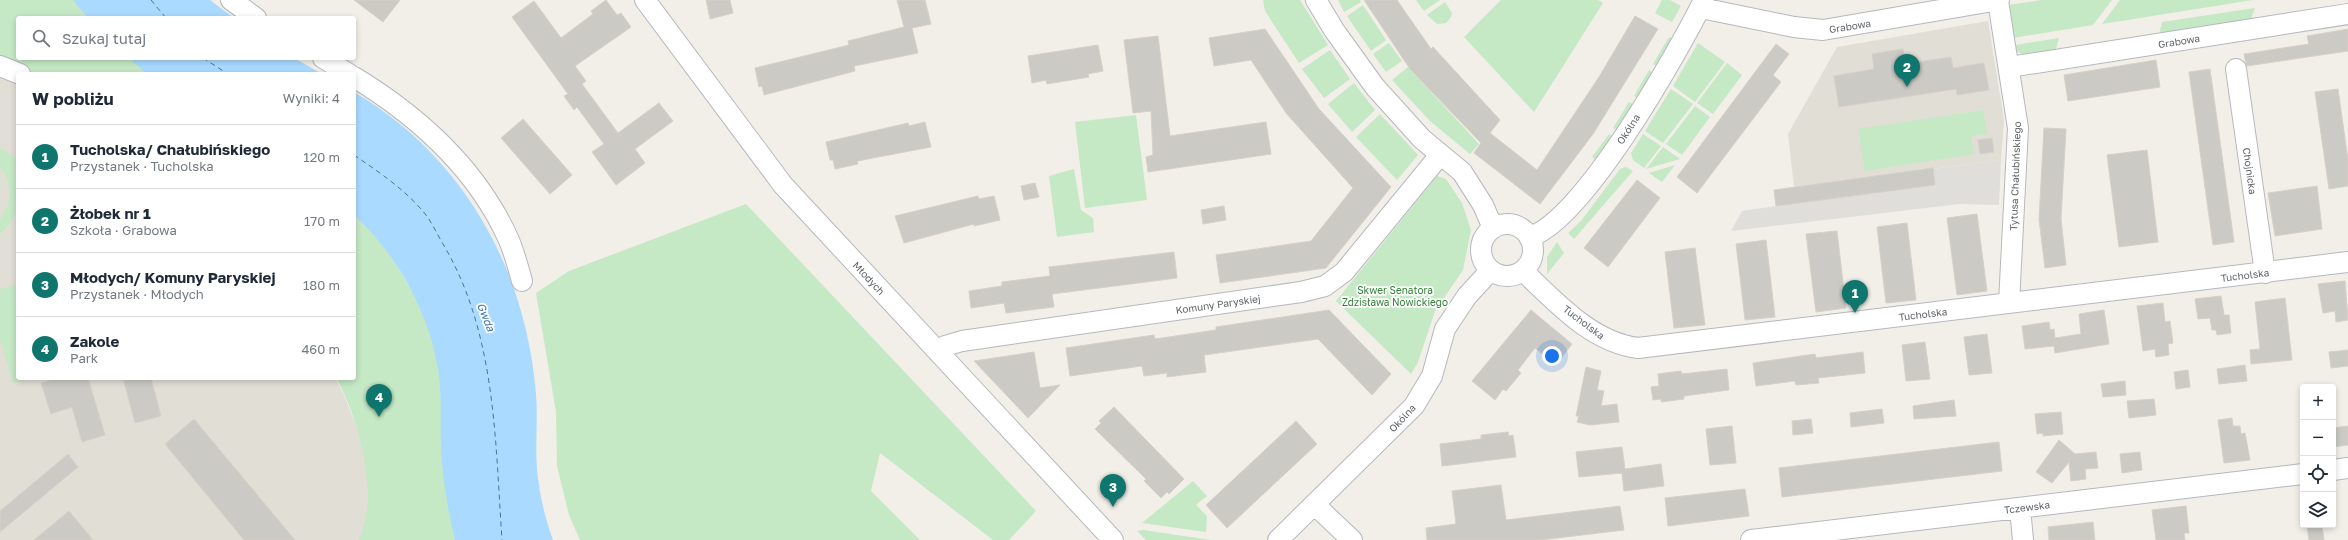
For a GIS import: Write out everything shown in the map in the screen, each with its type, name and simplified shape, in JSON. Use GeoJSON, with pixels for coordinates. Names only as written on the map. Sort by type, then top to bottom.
{"type":"FeatureCollection","features":[{"type":"Feature","properties":{"kind":"street"},"geometry":{"type":"LineString","coordinates":[[231,0],[253,16]]}},
{"type":"Feature","properties":{"kind":"street","name":"Młodych"},"geometry":{"type":"LineString","coordinates":[[645,0],[783,185],[1113,540]]}},
{"type":"Feature","properties":{"kind":"street"},"geometry":{"type":"LineString","coordinates":[[1316,0],[1334,30],[1375,87],[1398,114],[1440,155],[1462,172],[1483,205],[1493,228]]}},
{"type":"Feature","properties":{"kind":"street","name":"Grabowa"},"geometry":{"type":"LineString","coordinates":[[1703,4],[1794,27],[1823,30],[1999,1]]}},
{"type":"Feature","properties":{"kind":"street","name":"Tytusa Chałubińskiego"},"geometry":{"type":"LineString","coordinates":[[1999,1],[2018,128],[2009,303]]}},
{"type":"Feature","properties":{"kind":"street","name":"Okólna"},"geometry":{"type":"LineString","coordinates":[[1529,237],[1539,234],[1552,226],[1584,193],[1640,110],[1703,4]]}},
{"type":"Feature","properties":{"kind":"street","name":"Grabowa"},"geometry":{"type":"LineString","coordinates":[[2010,67],[2348,14]]}},
{"type":"Feature","properties":{"kind":"street"},"geometry":{"type":"LineString","coordinates":[[326,60],[346,72]]}},
{"type":"Feature","properties":{"kind":"street"},"geometry":{"type":"LineString","coordinates":[[0,66],[16,72]]}},
{"type":"Feature","properties":{"kind":"street","name":"Chojnicka"},"geometry":{"type":"LineString","coordinates":[[2236,69],[2265,273]]}},
{"type":"Feature","properties":{"kind":"street"},"geometry":{"type":"LineString","coordinates":[[356,78],[388,98],[423,126],[473,182],[494,210],[508,239],[522,281]]}},
{"type":"Feature","properties":{"kind":"street","name":"Komuny Paryskiej"},"geometry":{"type":"LineString","coordinates":[[938,352],[945,346],[962,341],[1302,292],[1325,286],[1344,272],[1440,155]]}},
{"type":"Feature","properties":{"kind":"street"},"geometry":{"type":"LineString","coordinates":[[1509,224],[1517,226],[1529,237],[1533,252],[1531,259],[1523,271],[1506,277],[1490,271],[1481,257],[1480,249],[1487,234],[1493,228],[1509,224]]}},
{"type":"Feature","properties":{"kind":"street","name":"Tucholska"},"geometry":{"type":"LineString","coordinates":[[1523,271],[1590,329],[1620,345],[1638,348],[2348,262]]}},
{"type":"Feature","properties":{"kind":"street","name":"Okólna"},"geometry":{"type":"LineString","coordinates":[[1278,540],[1414,406],[1432,376],[1445,329],[1467,296],[1490,271]]}},
{"type":"Feature","properties":{"kind":"street"},"geometry":{"type":"LineString","coordinates":[[2336,470],[2348,468]]}},
{"type":"Feature","properties":{"kind":"street","name":"Tczewska"},"geometry":{"type":"LineString","coordinates":[[1751,540],[2300,474]]}},
{"type":"Feature","properties":{"kind":"street"},"geometry":{"type":"LineString","coordinates":[[1315,505],[1352,540]]}},
{"type":"Feature","properties":{"kind":"street"},"geometry":{"type":"LineString","coordinates":[[2020,508],[2023,540]]}},
{"type":"Feature","properties":{"kind":"shaded area"},"geometry":{"type":"Polygon","coordinates":[[[1988,21],[2004,120],[2001,160],[1794,187],[1788,134],[1837,47],[1988,21]]]}},
{"type":"Feature","properties":{"kind":"shaded area"},"geometry":{"type":"Polygon","coordinates":[[[0,74],[16,80],[16,380],[336,380],[344,395],[360,436],[368,473],[367,533],[361,540],[0,540],[0,74]]]}},
{"type":"Feature","properties":{"kind":"shaded area"},"geometry":{"type":"Polygon","coordinates":[[[2001,160],[1999,205],[1960,204],[1731,231],[1742,211],[1776,206],[1774,190],[2001,160]]]}},
{"type":"Feature","properties":{"kind":"green space"},"geometry":{"type":"Polygon","coordinates":[[[0,0],[77,0],[90,16],[16,16],[16,60],[135,60],[149,72],[16,72],[16,84],[0,73],[0,0]]]}},
{"type":"Feature","properties":{"kind":"green space"},"geometry":{"type":"Polygon","coordinates":[[[1263,0],[1300,0],[1328,45],[1299,63],[1265,11],[1263,0]]]}},
{"type":"Feature","properties":{"kind":"green space"},"geometry":{"type":"Polygon","coordinates":[[[1338,0],[1360,0],[1361,2],[1344,12],[1338,0]]]}},
{"type":"Feature","properties":{"kind":"green space"},"geometry":{"type":"Polygon","coordinates":[[[1416,0],[1440,0],[1424,11],[1416,0]]]}},
{"type":"Feature","properties":{"kind":"green space"},"geometry":{"type":"Polygon","coordinates":[[[1501,0],[1598,0],[1603,3],[1534,112],[1464,37],[1501,0]]]}},
{"type":"Feature","properties":{"kind":"green space"},"geometry":{"type":"Polygon","coordinates":[[[1662,0],[1670,0],[1681,6],[1672,22],[1655,13],[1662,0]]]}},
{"type":"Feature","properties":{"kind":"green space"},"geometry":{"type":"Polygon","coordinates":[[[2042,0],[2112,0],[2093,25],[2013,38],[2008,5],[2042,0]]]}},
{"type":"Feature","properties":{"kind":"green space"},"geometry":{"type":"Polygon","coordinates":[[[2120,0],[2253,0],[2102,24],[2120,0]]]}},
{"type":"Feature","properties":{"kind":"green space"},"geometry":{"type":"Polygon","coordinates":[[[1445,2],[1452,13],[1451,17],[1446,23],[1437,24],[1427,15],[1445,2]]]}},
{"type":"Feature","properties":{"kind":"green space"},"geometry":{"type":"Polygon","coordinates":[[[1363,5],[1386,40],[1371,51],[1347,16],[1363,5]]]}},
{"type":"Feature","properties":{"kind":"green space"},"geometry":{"type":"Polygon","coordinates":[[[2255,8],[2250,21],[2159,35],[2162,22],[2255,8]]]}},
{"type":"Feature","properties":{"kind":"green space"},"geometry":{"type":"Polygon","coordinates":[[[1669,37],[1673,39],[1657,66],[1653,64],[1669,37]]]}},
{"type":"Feature","properties":{"kind":"green space"},"geometry":{"type":"Polygon","coordinates":[[[2059,38],[2055,52],[2024,56],[2017,51],[2015,45],[2059,38]]]}},
{"type":"Feature","properties":{"kind":"green space"},"geometry":{"type":"Polygon","coordinates":[[[1389,43],[1402,61],[1386,72],[1373,54],[1389,43]]]}},
{"type":"Feature","properties":{"kind":"green space"},"geometry":{"type":"Polygon","coordinates":[[[1698,43],[1725,62],[1695,102],[1673,86],[1698,43]]]}},
{"type":"Feature","properties":{"kind":"green space"},"geometry":{"type":"Polygon","coordinates":[[[1330,50],[1350,79],[1324,98],[1302,69],[1330,50]]]}},
{"type":"Feature","properties":{"kind":"green space"},"geometry":{"type":"Polygon","coordinates":[[[1727,63],[1742,75],[1713,114],[1697,103],[1727,63]]]}},
{"type":"Feature","properties":{"kind":"green space"},"geometry":{"type":"Polygon","coordinates":[[[1408,67],[1479,144],[1470,154],[1430,121],[1392,80],[1408,67]]]}},
{"type":"Feature","properties":{"kind":"green space"},"geometry":{"type":"Polygon","coordinates":[[[1649,70],[1653,73],[1638,98],[1634,96],[1649,70]]]}},
{"type":"Feature","properties":{"kind":"green space"},"geometry":{"type":"Polygon","coordinates":[[[1354,83],[1375,110],[1352,132],[1328,104],[1354,83]]]}},
{"type":"Feature","properties":{"kind":"green space"},"geometry":{"type":"Polygon","coordinates":[[[1671,89],[1693,104],[1663,143],[1645,131],[1671,89]]]}},
{"type":"Feature","properties":{"kind":"green space"},"geometry":{"type":"Polygon","coordinates":[[[1629,102],[1634,105],[1618,130],[1613,128],[1629,102]]]}},
{"type":"Feature","properties":{"kind":"green space"},"geometry":{"type":"Polygon","coordinates":[[[1695,106],[1710,117],[1682,155],[1666,144],[1695,106]]]}},
{"type":"Feature","properties":{"kind":"green space"},"geometry":{"type":"Polygon","coordinates":[[[1983,110],[1987,134],[1971,136],[1974,154],[1865,171],[1858,129],[1983,110]]]}},
{"type":"Feature","properties":{"kind":"green space"},"geometry":{"type":"Polygon","coordinates":[[[1380,114],[1418,155],[1397,180],[1356,137],[1380,114]]]}},
{"type":"Feature","properties":{"kind":"green space"},"geometry":{"type":"Polygon","coordinates":[[[1136,115],[1147,200],[1085,208],[1075,122],[1136,115]]]}},
{"type":"Feature","properties":{"kind":"green space"},"geometry":{"type":"Polygon","coordinates":[[[1609,134],[1613,137],[1596,160],[1592,157],[1609,134]]]}},
{"type":"Feature","properties":{"kind":"green space"},"geometry":{"type":"Polygon","coordinates":[[[1643,134],[1661,146],[1644,168],[1633,160],[1631,153],[1643,134]]]}},
{"type":"Feature","properties":{"kind":"green space"},"geometry":{"type":"Polygon","coordinates":[[[1663,147],[1680,159],[1646,169],[1663,147]]]}},
{"type":"Feature","properties":{"kind":"green space"},"geometry":{"type":"Polygon","coordinates":[[[0,148],[16,159],[16,210],[8,226],[0,234],[0,220],[8,205],[10,192],[7,178],[0,167],[0,148]]]}},
{"type":"Feature","properties":{"kind":"green space"},"geometry":{"type":"Polygon","coordinates":[[[1675,165],[1662,182],[1649,173],[1675,165]]]}},
{"type":"Feature","properties":{"kind":"green space"},"geometry":{"type":"Polygon","coordinates":[[[1626,167],[1633,171],[1574,239],[1568,233],[1581,221],[1620,169],[1626,167]]]}},
{"type":"Feature","properties":{"kind":"green space"},"geometry":{"type":"Polygon","coordinates":[[[1074,169],[1081,210],[1093,218],[1094,232],[1057,237],[1049,176],[1074,169]]]}},
{"type":"Feature","properties":{"kind":"green space","name":"Skwer Senatora Zdzisława Nowickiego"},"geometry":{"type":"Polygon","coordinates":[[[1437,176],[1446,179],[1462,203],[1471,230],[1463,270],[1435,311],[1418,362],[1411,374],[1336,301],[1437,176]]]}},
{"type":"Feature","properties":{"kind":"green space"},"geometry":{"type":"Polygon","coordinates":[[[746,204],[1036,511],[1009,540],[993,540],[880,453],[871,491],[920,540],[580,540],[569,515],[557,466],[556,412],[536,293],[569,271],[746,204]]]}},
{"type":"Feature","properties":{"kind":"green space"},"geometry":{"type":"Polygon","coordinates":[[[356,213],[383,242],[423,310],[442,372],[459,540],[359,540],[365,522],[368,502],[367,480],[359,435],[337,380],[356,380],[356,213]]]}},
{"type":"Feature","properties":{"kind":"green space"},"geometry":{"type":"Polygon","coordinates":[[[1557,242],[1564,253],[1547,274],[1547,257],[1557,242]]]}},
{"type":"Feature","properties":{"kind":"green space"},"geometry":{"type":"Polygon","coordinates":[[[16,285],[16,380],[24,380],[13,383],[0,339],[0,289],[16,285]]]}},
{"type":"Feature","properties":{"kind":"green space"},"geometry":{"type":"Polygon","coordinates":[[[1193,481],[1207,496],[1196,505],[1207,516],[1206,532],[1142,523],[1193,481]]]}},
{"type":"Feature","properties":{"kind":"green space"},"geometry":{"type":"Polygon","coordinates":[[[1143,530],[1211,540],[1146,540],[1137,531],[1143,530]]]}},
{"type":"Feature","properties":{"kind":"water"},"geometry":{"type":"Polygon","coordinates":[[[73,0],[210,0],[231,16],[86,16],[73,0]]]}},
{"type":"Feature","properties":{"kind":"water"},"geometry":{"type":"Polygon","coordinates":[[[131,60],[298,60],[318,72],[145,72],[131,60]]]}},
{"type":"Feature","properties":{"kind":"water","name":"Gwda"},"geometry":{"type":"Polygon","coordinates":[[[356,93],[393,118],[427,149],[457,183],[482,220],[503,260],[519,303],[530,348],[536,394],[536,460],[538,478],[545,514],[553,540],[455,540],[446,495],[442,462],[439,375],[429,331],[410,288],[385,249],[356,217],[356,93]]]}},
{"type":"Feature","properties":{"kind":"building"},"geometry":{"type":"Polygon","coordinates":[[[354,0],[400,0],[383,22],[354,0]]]}},
{"type":"Feature","properties":{"kind":"building"},"geometry":{"type":"Polygon","coordinates":[[[606,0],[617,15],[621,13],[631,27],[575,66],[586,81],[582,84],[618,133],[659,103],[673,121],[635,149],[645,163],[616,185],[592,152],[604,144],[577,107],[574,110],[564,96],[568,94],[512,17],[534,1],[561,38],[593,14],[591,11],[606,0]]]}},
{"type":"Feature","properties":{"kind":"building"},"geometry":{"type":"Polygon","coordinates":[[[706,0],[730,0],[733,13],[710,19],[706,0]]]}},
{"type":"Feature","properties":{"kind":"building"},"geometry":{"type":"Polygon","coordinates":[[[897,0],[925,0],[931,24],[912,28],[918,53],[854,66],[855,71],[764,95],[762,86],[759,87],[755,68],[849,45],[848,41],[904,27],[897,0]]]}},
{"type":"Feature","properties":{"kind":"building"},"geometry":{"type":"Polygon","coordinates":[[[1364,0],[1397,0],[1431,49],[1433,47],[1500,120],[1490,133],[1537,170],[1599,77],[1635,16],[1658,29],[1593,134],[1540,204],[1474,153],[1481,143],[1410,69],[1364,0]]]}},
{"type":"Feature","properties":{"kind":"building"},"geometry":{"type":"Polygon","coordinates":[[[1265,29],[1319,109],[1391,187],[1326,268],[1220,283],[1216,255],[1311,241],[1353,188],[1286,113],[1251,60],[1214,66],[1209,38],[1265,29]]]}},
{"type":"Feature","properties":{"kind":"building"},"geometry":{"type":"Polygon","coordinates":[[[2348,29],[2348,51],[2247,66],[2246,64],[2244,54],[2309,44],[2307,36],[2348,29]]]}},
{"type":"Feature","properties":{"kind":"building"},"geometry":{"type":"Polygon","coordinates":[[[1158,36],[1170,136],[1266,122],[1271,154],[1148,172],[1146,157],[1153,155],[1151,111],[1133,113],[1124,40],[1158,36]]]}},
{"type":"Feature","properties":{"kind":"building"},"geometry":{"type":"Polygon","coordinates":[[[1776,44],[1789,54],[1773,75],[1781,82],[1697,193],[1677,177],[1776,44]]]}},
{"type":"Feature","properties":{"kind":"building"},"geometry":{"type":"Polygon","coordinates":[[[1098,45],[1103,71],[1088,74],[1089,77],[1047,84],[1046,80],[1032,83],[1028,56],[1098,45]]]}},
{"type":"Feature","properties":{"kind":"building"},"geometry":{"type":"Polygon","coordinates":[[[1903,49],[1905,64],[1951,57],[1953,68],[1984,63],[1989,90],[1957,95],[1956,89],[1839,107],[1834,76],[1874,69],[1872,54],[1903,49]]]}},
{"type":"Feature","properties":{"kind":"building"},"geometry":{"type":"Polygon","coordinates":[[[2156,60],[2160,87],[2068,101],[2064,75],[2156,60]]]}},
{"type":"Feature","properties":{"kind":"building"},"geometry":{"type":"Polygon","coordinates":[[[2210,69],[2234,242],[2213,245],[2189,72],[2210,69]]]}},
{"type":"Feature","properties":{"kind":"building"},"geometry":{"type":"Polygon","coordinates":[[[2338,89],[2348,160],[2348,186],[2329,189],[2315,92],[2338,89]]]}},
{"type":"Feature","properties":{"kind":"building"},"geometry":{"type":"Polygon","coordinates":[[[523,119],[572,175],[550,194],[501,138],[523,119]]]}},
{"type":"Feature","properties":{"kind":"building"},"geometry":{"type":"Polygon","coordinates":[[[925,122],[931,147],[857,161],[858,164],[835,169],[833,160],[830,160],[826,142],[908,123],[909,126],[925,122]]]}},
{"type":"Feature","properties":{"kind":"building"},"geometry":{"type":"Polygon","coordinates":[[[2044,128],[2066,129],[2061,219],[2066,265],[2045,268],[2039,219],[2044,128]]]}},
{"type":"Feature","properties":{"kind":"building"},"geometry":{"type":"Polygon","coordinates":[[[1992,138],[1994,152],[1980,154],[1978,140],[1992,138]]]}},
{"type":"Feature","properties":{"kind":"building"},"geometry":{"type":"Polygon","coordinates":[[[2147,150],[2158,242],[2119,247],[2107,155],[2147,150]]]}},
{"type":"Feature","properties":{"kind":"building"},"geometry":{"type":"Polygon","coordinates":[[[1933,168],[1935,185],[1776,206],[1774,190],[1933,168]]]}},
{"type":"Feature","properties":{"kind":"building"},"geometry":{"type":"Polygon","coordinates":[[[1637,180],[1660,198],[1608,267],[1584,248],[1637,180]]]}},
{"type":"Feature","properties":{"kind":"building"},"geometry":{"type":"Polygon","coordinates":[[[1035,183],[1039,197],[1024,200],[1021,186],[1035,183]]]}},
{"type":"Feature","properties":{"kind":"building"},"geometry":{"type":"Polygon","coordinates":[[[2317,186],[2322,229],[2275,236],[2268,193],[2317,186]]]}},
{"type":"Feature","properties":{"kind":"building"},"geometry":{"type":"Polygon","coordinates":[[[978,196],[979,199],[994,196],[1000,220],[974,226],[974,224],[904,243],[895,216],[978,196]]]}},
{"type":"Feature","properties":{"kind":"building"},"geometry":{"type":"Polygon","coordinates":[[[1224,206],[1226,220],[1203,224],[1201,210],[1224,206]]]}},
{"type":"Feature","properties":{"kind":"building"},"geometry":{"type":"Polygon","coordinates":[[[1977,214],[1987,291],[1957,295],[1947,218],[1977,214]]]}},
{"type":"Feature","properties":{"kind":"building"},"geometry":{"type":"Polygon","coordinates":[[[1907,223],[1916,300],[1886,303],[1877,227],[1907,223]]]}},
{"type":"Feature","properties":{"kind":"building"},"geometry":{"type":"Polygon","coordinates":[[[1837,231],[1846,308],[1816,312],[1806,234],[1837,231]]]}},
{"type":"Feature","properties":{"kind":"building"},"geometry":{"type":"Polygon","coordinates":[[[1766,240],[1775,317],[1745,320],[1736,244],[1766,240]]]}},
{"type":"Feature","properties":{"kind":"building"},"geometry":{"type":"Polygon","coordinates":[[[1695,248],[1705,325],[1674,328],[1665,252],[1695,248]]]}},
{"type":"Feature","properties":{"kind":"building"},"geometry":{"type":"Polygon","coordinates":[[[1174,252],[1177,278],[1052,294],[1054,307],[1006,313],[1004,303],[971,308],[969,291],[1002,286],[1002,282],[1050,276],[1049,267],[1174,252]]]}},
{"type":"Feature","properties":{"kind":"building"},"geometry":{"type":"Polygon","coordinates":[[[2345,281],[2348,320],[2336,322],[2335,311],[2323,313],[2318,284],[2345,281]]]}},
{"type":"Feature","properties":{"kind":"building"},"geometry":{"type":"Polygon","coordinates":[[[2221,296],[2224,315],[2229,315],[2231,333],[2217,335],[2216,330],[2212,330],[2210,318],[2198,319],[2195,299],[2221,296]]]}},
{"type":"Feature","properties":{"kind":"building"},"geometry":{"type":"Polygon","coordinates":[[[2285,298],[2292,360],[2251,364],[2250,350],[2260,349],[2255,302],[2285,298]]]}},
{"type":"Feature","properties":{"kind":"building"},"geometry":{"type":"Polygon","coordinates":[[[2163,303],[2165,322],[2170,321],[2173,343],[2168,344],[2169,355],[2156,357],[2155,349],[2143,351],[2137,306],[2163,303]]]}},
{"type":"Feature","properties":{"kind":"building"},"geometry":{"type":"Polygon","coordinates":[[[1329,310],[1391,374],[1372,395],[1318,339],[1204,355],[1206,372],[1167,377],[1167,373],[1144,376],[1142,366],[1070,376],[1066,348],[1154,335],[1155,339],[1216,330],[1216,327],[1329,310]]]}},
{"type":"Feature","properties":{"kind":"building"},"geometry":{"type":"Polygon","coordinates":[[[1531,310],[1572,344],[1556,365],[1535,348],[1518,370],[1521,373],[1506,391],[1503,389],[1495,400],[1472,381],[1531,310]]]}},
{"type":"Feature","properties":{"kind":"building"},"geometry":{"type":"Polygon","coordinates":[[[2104,310],[2109,344],[2055,353],[2054,346],[2025,349],[2022,326],[2049,322],[2050,330],[2054,329],[2055,338],[2081,334],[2079,314],[2104,310]]]}},
{"type":"Feature","properties":{"kind":"building"},"geometry":{"type":"Polygon","coordinates":[[[1987,334],[1992,373],[1969,375],[1964,337],[1987,334]]]}},
{"type":"Feature","properties":{"kind":"building"},"geometry":{"type":"Polygon","coordinates":[[[1925,342],[1930,379],[1906,381],[1902,345],[1925,342]]]}},
{"type":"Feature","properties":{"kind":"building"},"geometry":{"type":"Polygon","coordinates":[[[2348,350],[2348,366],[2331,368],[2329,352],[2348,350]]]}},
{"type":"Feature","properties":{"kind":"building"},"geometry":{"type":"Polygon","coordinates":[[[1034,352],[1040,388],[1060,385],[1028,418],[974,361],[1034,352]]]}},
{"type":"Feature","properties":{"kind":"building"},"geometry":{"type":"Polygon","coordinates":[[[1863,352],[1865,373],[1818,378],[1819,383],[1796,385],[1795,381],[1756,386],[1753,363],[1815,354],[1816,358],[1863,352]]]}},
{"type":"Feature","properties":{"kind":"building"},"geometry":{"type":"Polygon","coordinates":[[[2245,365],[2247,381],[2219,384],[2217,369],[2245,365]]]}},
{"type":"Feature","properties":{"kind":"building"},"geometry":{"type":"Polygon","coordinates":[[[1586,367],[1601,371],[1597,390],[1604,391],[1601,406],[1617,404],[1619,422],[1590,425],[1577,422],[1579,416],[1576,416],[1586,367]]]}},
{"type":"Feature","properties":{"kind":"building"},"geometry":{"type":"Polygon","coordinates":[[[1727,369],[1729,390],[1684,396],[1684,399],[1661,402],[1661,399],[1653,400],[1651,387],[1659,386],[1658,374],[1681,371],[1682,374],[1727,369]]]}},
{"type":"Feature","properties":{"kind":"building"},"geometry":{"type":"Polygon","coordinates":[[[2188,370],[2190,387],[2176,389],[2174,372],[2188,370]]]}},
{"type":"Feature","properties":{"kind":"building"},"geometry":{"type":"Polygon","coordinates":[[[51,380],[89,380],[105,435],[82,442],[72,407],[51,414],[41,383],[51,380]]]}},
{"type":"Feature","properties":{"kind":"building"},"geometry":{"type":"Polygon","coordinates":[[[124,380],[152,380],[161,416],[135,423],[124,380]]]}},
{"type":"Feature","properties":{"kind":"building"},"geometry":{"type":"Polygon","coordinates":[[[2125,381],[2126,395],[2103,397],[2101,384],[2125,381]]]}},
{"type":"Feature","properties":{"kind":"building"},"geometry":{"type":"Polygon","coordinates":[[[2154,399],[2156,415],[2129,418],[2127,401],[2154,399]]]}},
{"type":"Feature","properties":{"kind":"building"},"geometry":{"type":"Polygon","coordinates":[[[1954,400],[1956,416],[1914,419],[1913,406],[1954,400]]]}},
{"type":"Feature","properties":{"kind":"building"},"geometry":{"type":"Polygon","coordinates":[[[1114,407],[1184,479],[1169,494],[1167,492],[1161,498],[1144,481],[1146,479],[1095,429],[1101,423],[1099,421],[1114,407]]]}},
{"type":"Feature","properties":{"kind":"building"},"geometry":{"type":"Polygon","coordinates":[[[1882,409],[1884,423],[1851,427],[1850,413],[1882,409]]]}},
{"type":"Feature","properties":{"kind":"building"},"geometry":{"type":"Polygon","coordinates":[[[2061,412],[2063,434],[2043,436],[2043,433],[2037,434],[2035,414],[2061,412]]]}},
{"type":"Feature","properties":{"kind":"building"},"geometry":{"type":"Polygon","coordinates":[[[2232,418],[2233,426],[2240,426],[2241,434],[2245,433],[2250,460],[2224,463],[2218,420],[2232,418]]]}},
{"type":"Feature","properties":{"kind":"building"},"geometry":{"type":"Polygon","coordinates":[[[194,419],[295,540],[244,540],[165,444],[194,419]]]}},
{"type":"Feature","properties":{"kind":"building"},"geometry":{"type":"Polygon","coordinates":[[[1811,419],[1813,433],[1793,435],[1792,421],[1811,419]]]}},
{"type":"Feature","properties":{"kind":"building"},"geometry":{"type":"Polygon","coordinates":[[[1296,421],[1317,444],[1227,528],[1206,505],[1296,421]]]}},
{"type":"Feature","properties":{"kind":"building"},"geometry":{"type":"Polygon","coordinates":[[[1732,426],[1736,463],[1710,465],[1706,429],[1732,426]]]}},
{"type":"Feature","properties":{"kind":"building"},"geometry":{"type":"Polygon","coordinates":[[[2348,426],[2348,445],[2336,447],[2336,428],[2348,426]]]}},
{"type":"Feature","properties":{"kind":"building"},"geometry":{"type":"Polygon","coordinates":[[[1508,432],[1509,436],[1513,435],[1516,457],[1442,466],[1440,444],[1481,439],[1481,435],[1508,432]]]}},
{"type":"Feature","properties":{"kind":"building"},"geometry":{"type":"Polygon","coordinates":[[[2059,440],[2075,454],[2096,452],[2098,468],[2085,469],[2086,479],[2071,481],[2069,462],[2052,483],[2036,472],[2059,440]]]}},
{"type":"Feature","properties":{"kind":"building"},"geometry":{"type":"Polygon","coordinates":[[[1999,442],[2002,471],[1782,497],[1779,468],[1999,442]]]}},
{"type":"Feature","properties":{"kind":"building"},"geometry":{"type":"Polygon","coordinates":[[[1622,447],[1625,469],[1661,464],[1664,486],[1624,491],[1622,473],[1579,477],[1576,452],[1622,447]]]}},
{"type":"Feature","properties":{"kind":"building"},"geometry":{"type":"Polygon","coordinates":[[[2140,452],[2142,470],[2122,473],[2120,454],[2140,452]]]}},
{"type":"Feature","properties":{"kind":"building"},"geometry":{"type":"Polygon","coordinates":[[[68,454],[78,467],[0,532],[0,511],[68,454]]]}},
{"type":"Feature","properties":{"kind":"building"},"geometry":{"type":"Polygon","coordinates":[[[1501,485],[1506,520],[1620,506],[1624,530],[1541,540],[1427,540],[1426,528],[1456,524],[1452,491],[1501,485]]]}},
{"type":"Feature","properties":{"kind":"building"},"geometry":{"type":"Polygon","coordinates":[[[1745,489],[1749,516],[1668,526],[1665,498],[1745,489]]]}},
{"type":"Feature","properties":{"kind":"building"},"geometry":{"type":"Polygon","coordinates":[[[2186,506],[2189,533],[2184,533],[2185,540],[2156,540],[2152,510],[2186,506]]]}},
{"type":"Feature","properties":{"kind":"building"},"geometry":{"type":"Polygon","coordinates":[[[69,511],[93,540],[34,540],[69,511]]]}},
{"type":"Feature","properties":{"kind":"building"},"geometry":{"type":"Polygon","coordinates":[[[2093,522],[2095,540],[2049,540],[2048,527],[2093,522]]]}},
{"type":"Feature","properties":{"kind":"building"},"geometry":{"type":"Polygon","coordinates":[[[2307,528],[2322,528],[2324,540],[2309,540],[2307,528]]]}},
{"type":"Feature","properties":{"kind":"ferry route"},"geometry":{"type":"LineString","coordinates":[[151,0],[164,16]]}},
{"type":"Feature","properties":{"kind":"ferry route"},"geometry":{"type":"LineString","coordinates":[[206,60],[225,72]]}},
{"type":"Feature","properties":{"kind":"ferry route"},"geometry":{"type":"LineString","coordinates":[[356,156],[392,182],[426,215],[460,278],[474,314],[490,388],[502,540]]}},
{"type":"Feature","properties":{"kind":"place","name":"Żłobek nr 1"},"geometry":{"type":"Point","coordinates":[1907,87]}},
{"type":"Feature","properties":{"kind":"place","name":"Tucholska/ Chałubińskiego"},"geometry":{"type":"Point","coordinates":[1855,313]}},
{"type":"Feature","properties":{"kind":"place","name":"Zakole"},"geometry":{"type":"Point","coordinates":[379,417]}},
{"type":"Feature","properties":{"kind":"place","name":"Młodych/ Komuny Paryskiej"},"geometry":{"type":"Point","coordinates":[1113,507]}}]}
